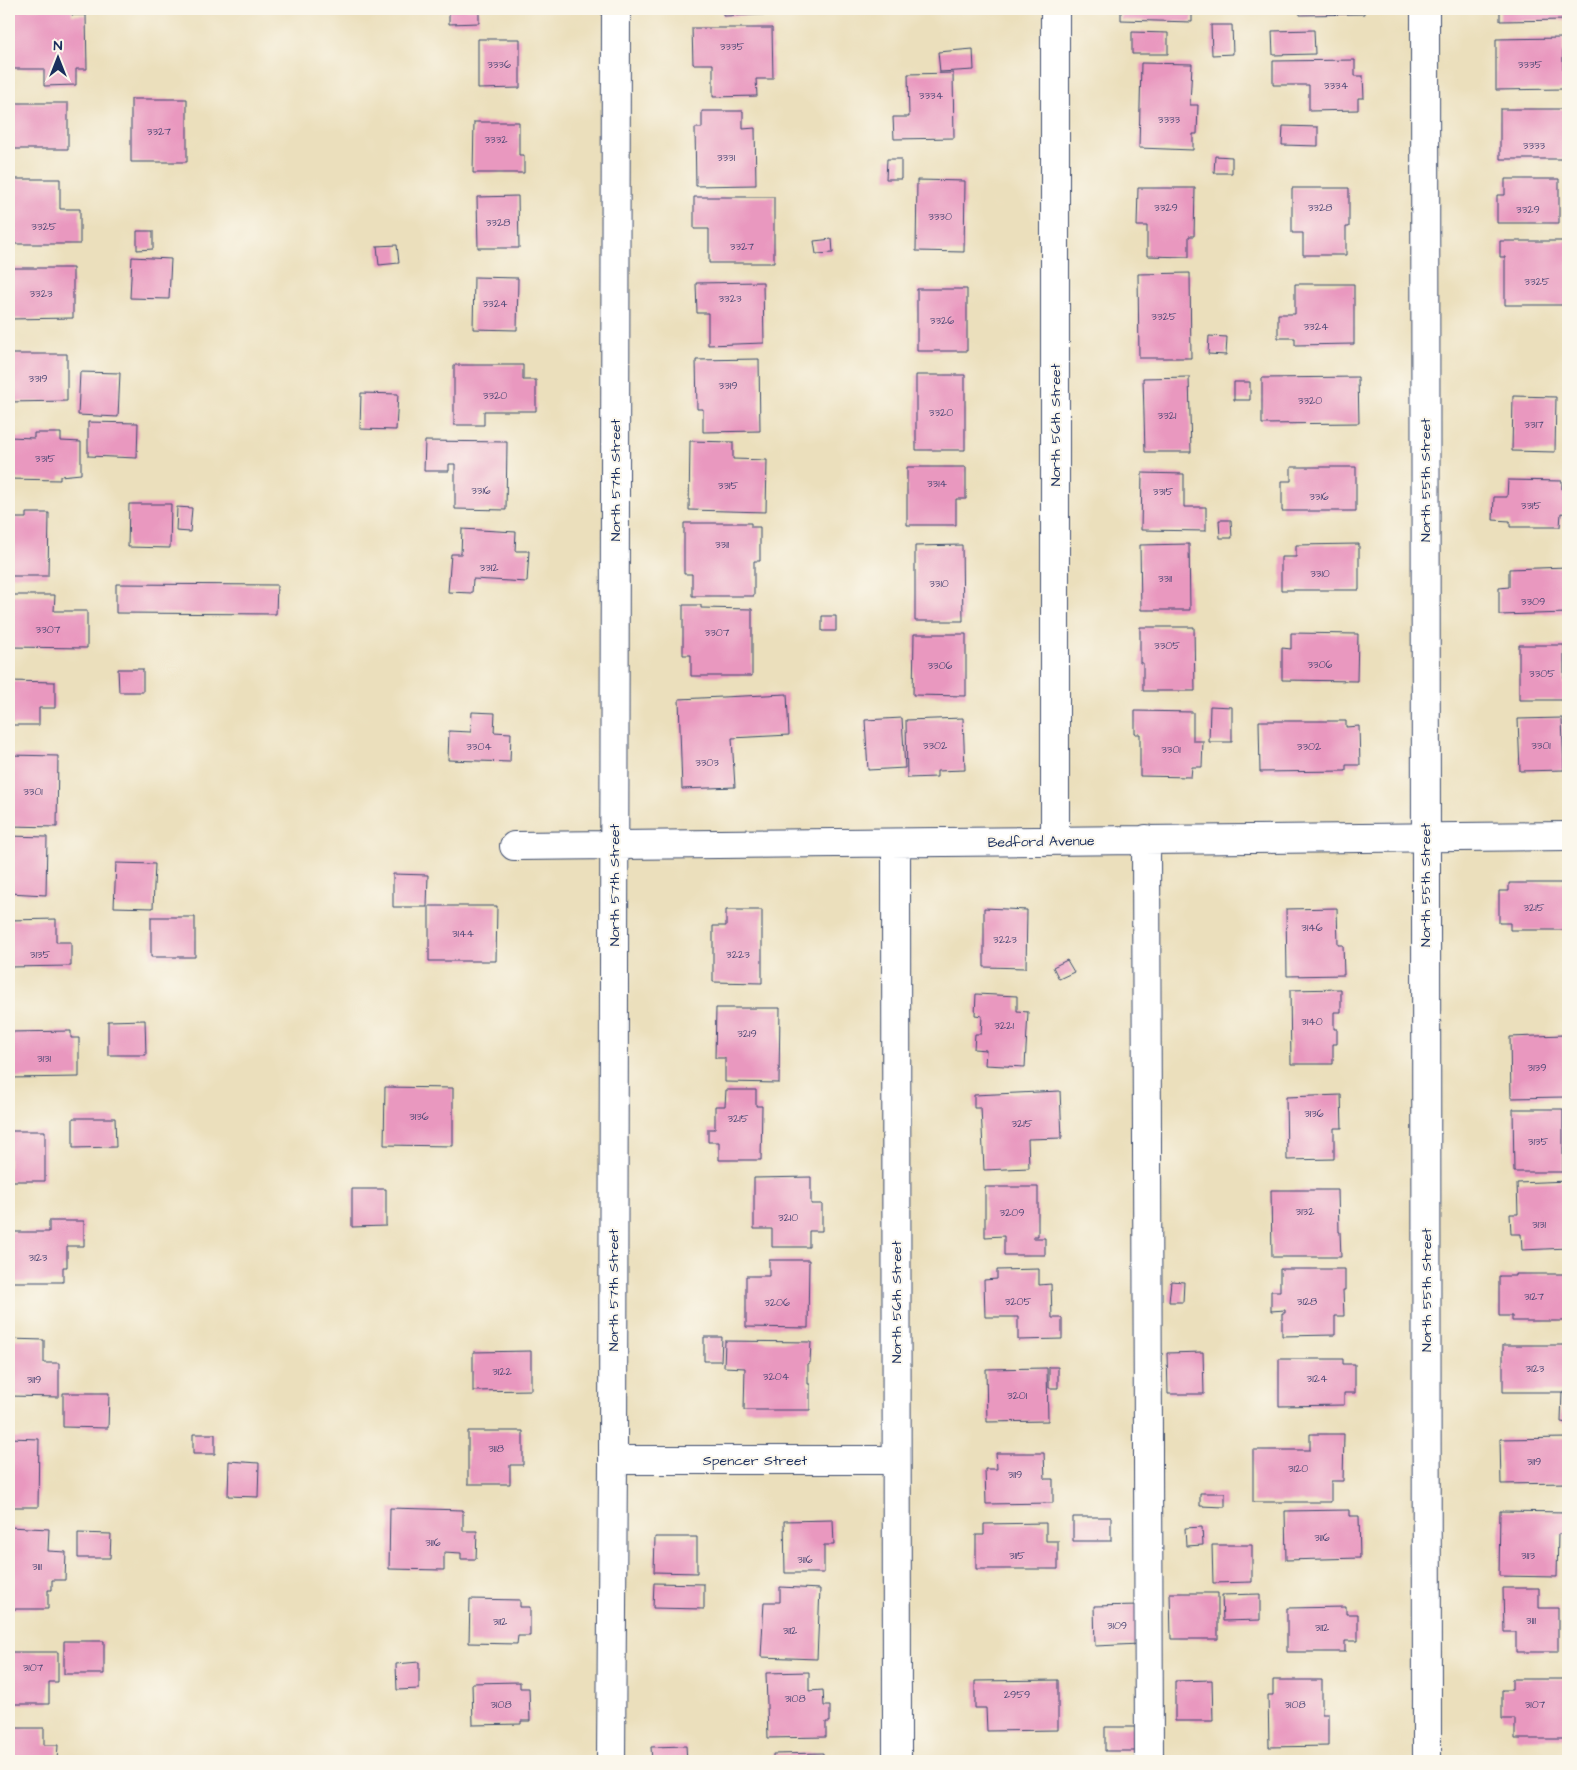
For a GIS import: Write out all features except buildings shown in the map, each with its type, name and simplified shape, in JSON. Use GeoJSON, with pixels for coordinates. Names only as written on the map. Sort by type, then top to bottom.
{"type":"FeatureCollection","features":[{"type":"Feature","properties":{"kind":"street","name":"North 57th Street"},"geometry":{"type":"LineString","coordinates":[[611,1761],[616,9]]}},
{"type":"Feature","properties":{"kind":"street","name":"North 56th Street"},"geometry":{"type":"LineString","coordinates":[[1055,9],[1055,840]]}},
{"type":"Feature","properties":{"kind":"street","name":"North 55th Street"},"geometry":{"type":"LineString","coordinates":[[1425,9],[1427,1761]]}},
{"type":"Feature","properties":{"kind":"street","name":"Bedford Avenue"},"geometry":{"type":"LineString","coordinates":[[514,846],[1568,836]]}},
{"type":"Feature","properties":{"kind":"street"},"geometry":{"type":"LineString","coordinates":[[1146,839],[1149,1761]]}},
{"type":"Feature","properties":{"kind":"street","name":"North 56th Street"},"geometry":{"type":"LineString","coordinates":[[896,843],[897,1761]]}},
{"type":"Feature","properties":{"kind":"street","name":"Spencer Street"},"geometry":{"type":"LineString","coordinates":[[613,1460],[896,1460]]}}]}
